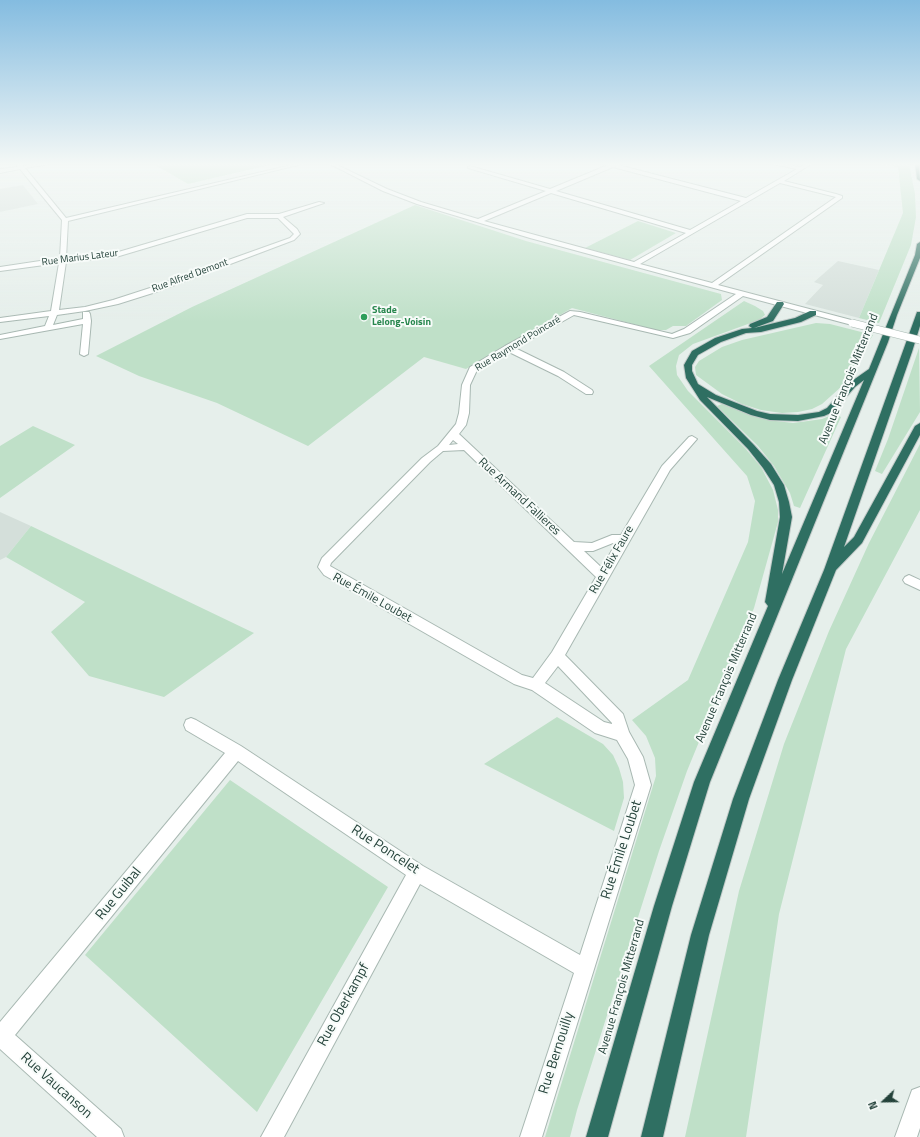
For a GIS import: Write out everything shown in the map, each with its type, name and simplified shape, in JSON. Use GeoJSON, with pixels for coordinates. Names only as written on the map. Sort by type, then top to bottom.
{"type":"FeatureCollection","features":[{"type":"Feature","properties":{"kind":"highway","name":"Avenue François Mitterrand"},"geometry":{"type":"LineString","coordinates":[[597,1137],[662,906],[702,782],[884,342],[893,315],[918,255],[920,244]]}},
{"type":"Feature","properties":{"kind":"highway"},"geometry":{"type":"LineString","coordinates":[[768,623],[778,556],[786,517],[783,496],[779,485],[767,466],[751,447],[702,398],[693,383],[688,371],[688,365],[695,353],[718,340],[745,331],[770,319],[780,304]]}},
{"type":"Feature","properties":{"kind":"highway"},"geometry":{"type":"LineString","coordinates":[[745,331],[761,330],[798,320],[813,312]]}},
{"type":"Feature","properties":{"kind":"highway"},"geometry":{"type":"LineString","coordinates":[[652,1137],[700,935],[741,799],[785,680],[830,570],[908,352],[920,314]]}},
{"type":"Feature","properties":{"kind":"highway"},"geometry":{"type":"LineString","coordinates":[[693,383],[713,397],[754,413],[770,417],[798,418],[821,414],[830,410],[852,385],[871,371]]}},
{"type":"Feature","properties":{"kind":"highway"},"geometry":{"type":"LineString","coordinates":[[830,570],[858,540],[920,426]]}},
{"type":"Feature","properties":{"kind":"street"},"geometry":{"type":"LineString","coordinates":[[48,328],[54,314],[58,296],[63,260],[65,220],[62,216]]}},
{"type":"Feature","properties":{"kind":"street"},"geometry":{"type":"LineString","coordinates":[[65,220],[82,216]]}},
{"type":"Feature","properties":{"kind":"street","name":"Rue Marius Lateur"},"geometry":{"type":"LineString","coordinates":[[0,269],[63,260],[116,255],[247,216]]}},
{"type":"Feature","properties":{"kind":"street","name":"Rue Alfred Demont"},"geometry":{"type":"LineString","coordinates":[[0,320],[36,314],[54,314],[85,309],[153,290],[292,239],[297,234],[295,230],[281,219],[280,216]]}},
{"type":"Feature","properties":{"kind":"street"},"geometry":{"type":"LineString","coordinates":[[462,216],[532,238],[920,340]]}},
{"type":"Feature","properties":{"kind":"street"},"geometry":{"type":"LineString","coordinates":[[478,221],[490,216]]}},
{"type":"Feature","properties":{"kind":"street"},"geometry":{"type":"LineString","coordinates":[[636,216],[690,232]]}},
{"type":"Feature","properties":{"kind":"street"},"geometry":{"type":"LineString","coordinates":[[634,265],[717,216]]}},
{"type":"Feature","properties":{"kind":"street"},"geometry":{"type":"LineString","coordinates":[[712,286],[814,216]]}},
{"type":"Feature","properties":{"kind":"street","name":"Rue Raymond Poincaré"},"geometry":{"type":"LineString","coordinates":[[471,373],[473,369],[508,348],[573,313],[664,335],[680,334],[732,302],[741,294]]}},
{"type":"Feature","properties":{"kind":"street"},"geometry":{"type":"LineString","coordinates":[[84,354],[87,321],[85,309]]}},
{"type":"Feature","properties":{"kind":"street"},"geometry":{"type":"LineString","coordinates":[[0,337],[87,321]]}},
{"type":"Feature","properties":{"kind":"street"},"geometry":{"type":"LineString","coordinates":[[508,348],[561,374],[589,392]]}},
{"type":"Feature","properties":{"kind":"street","name":"Rue Émile Loubet"},"geometry":{"type":"LineString","coordinates":[[471,373],[466,385],[464,413],[461,425],[440,448],[426,460],[326,561],[324,567],[328,572],[519,680],[536,685],[600,728],[622,734]]}},
{"type":"Feature","properties":{"kind":"street","name":"Rue Armand Fallieres"},"geometry":{"type":"LineString","coordinates":[[453,434],[603,576]]}},
{"type":"Feature","properties":{"kind":"street","name":"Rue Félix Faure"},"geometry":{"type":"LineString","coordinates":[[536,685],[557,656],[666,468],[692,439]]}},
{"type":"Feature","properties":{"kind":"street"},"geometry":{"type":"LineString","coordinates":[[440,448],[467,447]]}},
{"type":"Feature","properties":{"kind":"street"},"geometry":{"type":"LineString","coordinates":[[572,546],[594,547],[612,539],[624,539]]}},
{"type":"Feature","properties":{"kind":"street"},"geometry":{"type":"LineString","coordinates":[[909,580],[920,585]]}},
{"type":"Feature","properties":{"kind":"street","name":"Rue Émile Loubet"},"geometry":{"type":"LineString","coordinates":[[557,656],[618,719],[622,734],[635,757],[643,785],[584,968]]}},
{"type":"Feature","properties":{"kind":"street","name":"Rue Poncelet"},"geometry":{"type":"LineString","coordinates":[[191,725],[236,751],[420,874],[584,968]]}},
{"type":"Feature","properties":{"kind":"street","name":"Rue Guibal"},"geometry":{"type":"LineString","coordinates":[[1,1035],[236,751]]}},
{"type":"Feature","properties":{"kind":"street","name":"Rue Oberkampf"},"geometry":{"type":"LineString","coordinates":[[272,1137],[420,874]]}},
{"type":"Feature","properties":{"kind":"street","name":"Rue Bernouilly"},"geometry":{"type":"LineString","coordinates":[[530,1137],[584,968]]}},
{"type":"Feature","properties":{"kind":"street","name":"Rue Vaucanson"},"geometry":{"type":"LineString","coordinates":[[1,1035],[113,1137]]}},
{"type":"Feature","properties":{"kind":"street"},"geometry":{"type":"LineString","coordinates":[[906,1137],[920,1098]]}},
{"type":"Feature","properties":{"kind":"shaded area"},"geometry":{"type":"Polygon","coordinates":[[[838,261],[879,270],[859,318],[805,304],[823,285],[814,282],[838,261]]]}},
{"type":"Feature","properties":{"kind":"shaded area"},"geometry":{"type":"Polygon","coordinates":[[[0,512],[31,526],[6,557],[0,560],[0,512]]]}},
{"type":"Feature","properties":{"kind":"green space","name":"Stade Lelong-Voisin"},"geometry":{"type":"Polygon","coordinates":[[[391,216],[449,216],[526,241],[721,294],[722,300],[686,326],[673,326],[666,330],[656,330],[572,308],[466,369],[424,357],[308,446],[217,403],[139,376],[96,356],[192,307],[391,216]]]}},
{"type":"Feature","properties":{"kind":"green space"},"geometry":{"type":"Polygon","coordinates":[[[902,216],[916,216],[911,245],[879,323],[859,318],[902,216]]]}},
{"type":"Feature","properties":{"kind":"green space"},"geometry":{"type":"Polygon","coordinates":[[[638,221],[676,233],[630,260],[585,248],[638,221]]]}},
{"type":"Feature","properties":{"kind":"green space"},"geometry":{"type":"Polygon","coordinates":[[[744,301],[763,311],[765,315],[759,320],[693,344],[679,355],[676,366],[677,375],[688,391],[745,448],[761,467],[773,490],[778,510],[778,522],[754,608],[687,771],[659,851],[577,1110],[570,1137],[545,1137],[656,776],[655,758],[646,736],[632,720],[688,680],[748,542],[755,501],[747,476],[649,366],[744,301]]]}},
{"type":"Feature","properties":{"kind":"green space"},"geometry":{"type":"Polygon","coordinates":[[[816,323],[830,324],[873,335],[841,387],[822,404],[812,409],[782,413],[761,410],[742,404],[722,394],[696,375],[695,367],[699,361],[722,347],[742,340],[816,323]]]}},
{"type":"Feature","properties":{"kind":"green space"},"geometry":{"type":"Polygon","coordinates":[[[919,348],[920,412],[882,474],[875,471],[888,439],[919,348]]]}},
{"type":"Feature","properties":{"kind":"green space"},"geometry":{"type":"Polygon","coordinates":[[[722,404],[760,418],[793,423],[822,419],[834,414],[841,417],[800,508],[794,506],[790,493],[774,466],[758,446],[717,406],[722,404]]]}},
{"type":"Feature","properties":{"kind":"green space"},"geometry":{"type":"Polygon","coordinates":[[[33,426],[75,445],[0,498],[0,446],[33,426]]]}},
{"type":"Feature","properties":{"kind":"green space"},"geometry":{"type":"Polygon","coordinates":[[[920,444],[920,510],[846,649],[779,914],[746,1137],[685,1137],[739,891],[784,744],[829,631],[869,543],[920,444]]]}},
{"type":"Feature","properties":{"kind":"green space"},"geometry":{"type":"Polygon","coordinates":[[[31,526],[254,633],[164,697],[89,676],[51,632],[85,602],[6,557],[31,526]]]}},
{"type":"Feature","properties":{"kind":"green space"},"geometry":{"type":"Polygon","coordinates":[[[557,717],[603,744],[613,755],[623,782],[624,798],[614,831],[484,764],[557,717]]]}},
{"type":"Feature","properties":{"kind":"green space"},"geometry":{"type":"Polygon","coordinates":[[[230,780],[388,887],[257,1112],[85,955],[230,780]]]}},
{"type":"Feature","properties":{"kind":"place","name":"Stade Lelong-Voisin"},"geometry":{"type":"Point","coordinates":[364,317]}}]}
